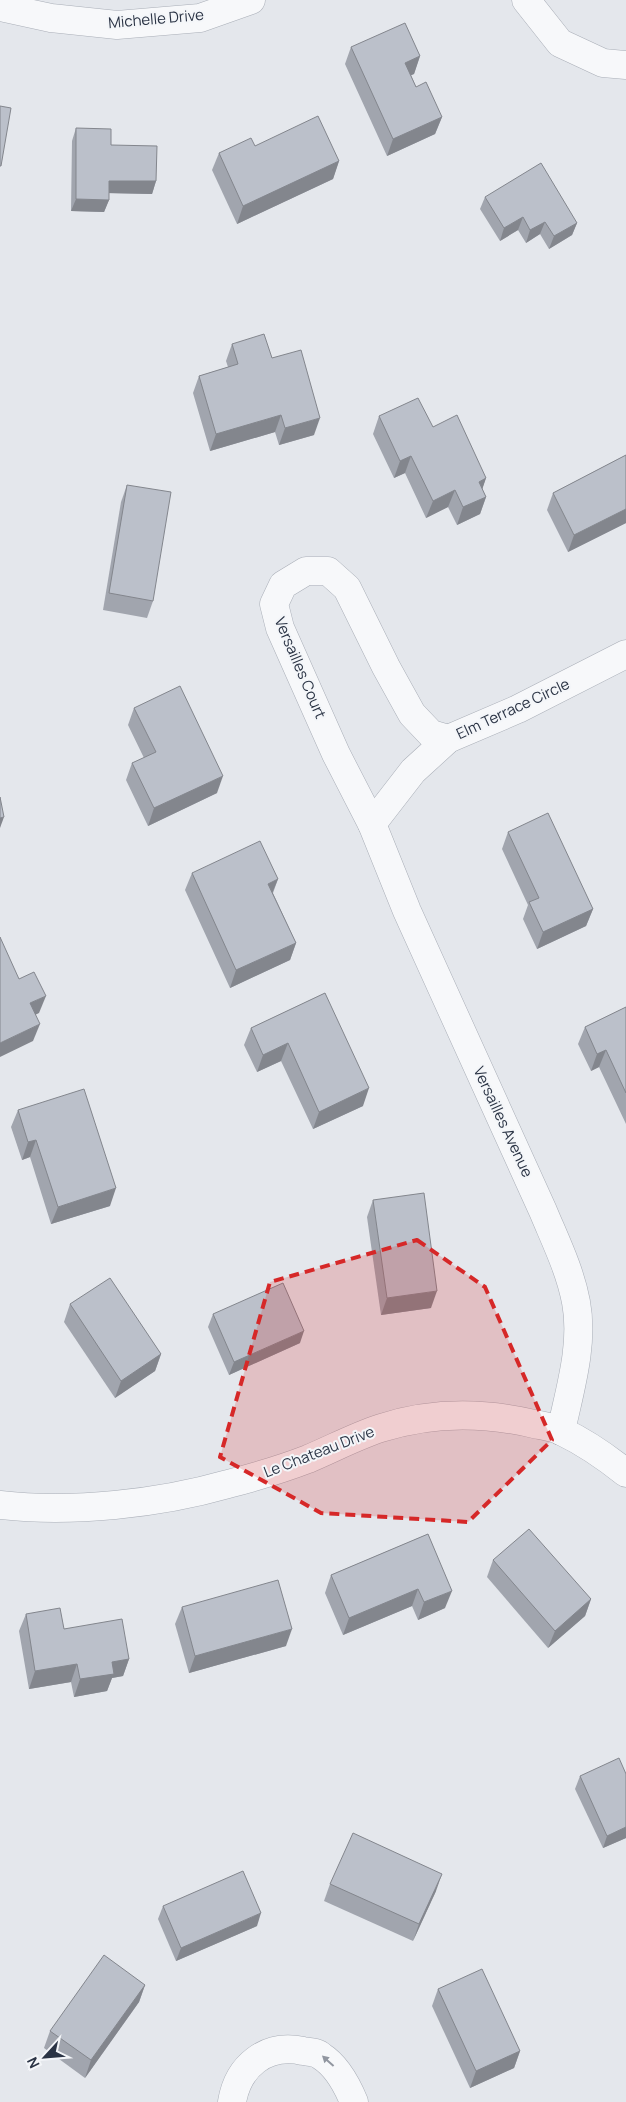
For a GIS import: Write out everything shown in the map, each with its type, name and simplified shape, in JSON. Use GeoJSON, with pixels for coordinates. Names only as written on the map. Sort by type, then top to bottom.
{"type":"FeatureCollection","features":[{"type":"Feature","properties":{"kind":"street","name":"Michelle Drive"},"geometry":{"type":"LineString","coordinates":[[0,7],[51,18],[117,25],[200,18],[251,0]]}},
{"type":"Feature","properties":{"kind":"street"},"geometry":{"type":"LineString","coordinates":[[526,0],[560,43],[603,63],[626,65]]}},
{"type":"Feature","properties":{"kind":"street","name":"Versailles Court"},"geometry":{"type":"LineString","coordinates":[[372,824],[336,754],[280,628],[274,604],[284,585],[306,570],[328,571],[347,588],[386,667],[412,714],[431,734],[448,739]]}},
{"type":"Feature","properties":{"kind":"street","name":"Elm Terrace Circle"},"geometry":{"type":"LineString","coordinates":[[372,824],[413,771],[448,739],[518,709],[626,654]]}},
{"type":"Feature","properties":{"kind":"street","name":"Versailles Avenue"},"geometry":{"type":"LineString","coordinates":[[372,824],[407,912],[543,1211],[576,1302],[578,1340],[561,1431]]}},
{"type":"Feature","properties":{"kind":"street","name":"Le Chateau Drive"},"geometry":{"type":"LineString","coordinates":[[0,1505],[31,1508],[92,1508],[187,1494],[228,1485],[306,1460],[379,1428],[440,1416],[470,1414],[510,1419],[561,1431],[604,1455],[626,1473]]}},
{"type":"Feature","properties":{"kind":"street"},"geometry":{"type":"LineString","coordinates":[[232,2102],[235,2086],[249,2065],[269,2052],[296,2049],[320,2054],[336,2069],[350,2091],[354,2102]]}},
{"type":"Feature","properties":{"kind":"highlighted area"},"geometry":{"type":"Polygon","coordinates":[[[417,1240],[485,1287],[552,1440],[468,1522],[321,1513],[220,1457],[270,1282],[417,1240]]]}},
{"type":"Feature","properties":{"kind":"building"},"geometry":{"type":"Polygon","coordinates":[[[405,23],[420,56],[405,63],[416,87],[426,82],[442,117],[393,139],[351,47],[405,23]]]}},
{"type":"Feature","properties":{"kind":"building"},"geometry":{"type":"Polygon","coordinates":[[[0,106],[11,108],[1,166],[0,166],[0,106]]]}},
{"type":"Feature","properties":{"kind":"building"},"geometry":{"type":"Polygon","coordinates":[[[318,116],[339,161],[243,206],[219,153],[251,138],[255,146],[318,116]]]}},
{"type":"Feature","properties":{"kind":"building"},"geometry":{"type":"Polygon","coordinates":[[[76,128],[111,129],[111,145],[157,146],[156,181],[109,181],[109,200],[76,199],[76,128]]]}},
{"type":"Feature","properties":{"kind":"building"},"geometry":{"type":"Polygon","coordinates":[[[541,163],[577,223],[554,236],[545,222],[530,230],[523,217],[504,228],[485,197],[541,163]]]}},
{"type":"Feature","properties":{"kind":"building"},"geometry":{"type":"Polygon","coordinates":[[[264,334],[272,358],[301,350],[320,418],[285,428],[281,415],[216,434],[199,376],[238,364],[232,344],[264,334]]]}},
{"type":"Feature","properties":{"kind":"building"},"geometry":{"type":"Polygon","coordinates":[[[418,398],[433,427],[457,415],[486,478],[479,482],[486,497],[463,507],[455,490],[433,501],[411,456],[400,461],[379,416],[418,398]]]}},
{"type":"Feature","properties":{"kind":"building"},"geometry":{"type":"Polygon","coordinates":[[[626,455],[626,509],[574,535],[553,493],[626,455]]]}},
{"type":"Feature","properties":{"kind":"building"},"geometry":{"type":"Polygon","coordinates":[[[127,485],[171,492],[153,601],[109,593],[127,485]]]}},
{"type":"Feature","properties":{"kind":"building"},"geometry":{"type":"Polygon","coordinates":[[[180,686],[223,776],[154,808],[132,763],[156,752],[134,708],[180,686]]]}},
{"type":"Feature","properties":{"kind":"building"},"geometry":{"type":"Polygon","coordinates":[[[0,797],[4,817],[0,818],[0,797]]]}},
{"type":"Feature","properties":{"kind":"building"},"geometry":{"type":"Polygon","coordinates":[[[548,813],[593,909],[543,932],[529,902],[539,898],[508,832],[548,813]]]}},
{"type":"Feature","properties":{"kind":"building"},"geometry":{"type":"Polygon","coordinates":[[[260,841],[278,879],[268,884],[296,943],[236,970],[192,873],[260,841]]]}},
{"type":"Feature","properties":{"kind":"building"},"geometry":{"type":"Polygon","coordinates":[[[0,937],[19,979],[34,972],[46,996],[30,1003],[40,1024],[0,1043],[0,937]]]}},
{"type":"Feature","properties":{"kind":"building"},"geometry":{"type":"Polygon","coordinates":[[[325,993],[369,1088],[319,1112],[288,1043],[263,1055],[251,1028],[325,993]]]}},
{"type":"Feature","properties":{"kind":"building"},"geometry":{"type":"Polygon","coordinates":[[[626,1007],[626,1093],[606,1050],[597,1054],[585,1027],[626,1007]]]}},
{"type":"Feature","properties":{"kind":"building"},"geometry":{"type":"Polygon","coordinates":[[[84,1089],[116,1188],[58,1207],[36,1140],[28,1142],[18,1110],[84,1089]]]}},
{"type":"Feature","properties":{"kind":"building"},"geometry":{"type":"Polygon","coordinates":[[[424,1193],[437,1291],[387,1298],[373,1200],[424,1193]]]}},
{"type":"Feature","properties":{"kind":"building"},"geometry":{"type":"Polygon","coordinates":[[[110,1278],[161,1354],[121,1381],[70,1304],[110,1278]]]}},
{"type":"Feature","properties":{"kind":"building"},"geometry":{"type":"Polygon","coordinates":[[[283,1283],[304,1331],[234,1362],[213,1314],[283,1283]]]}},
{"type":"Feature","properties":{"kind":"building"},"geometry":{"type":"Polygon","coordinates":[[[529,1529],[591,1599],[555,1631],[493,1560],[529,1529]]]}},
{"type":"Feature","properties":{"kind":"building"},"geometry":{"type":"Polygon","coordinates":[[[428,1534],[452,1591],[424,1602],[418,1589],[349,1618],[331,1575],[428,1534]]]}},
{"type":"Feature","properties":{"kind":"building"},"geometry":{"type":"Polygon","coordinates":[[[278,1580],[292,1629],[195,1656],[182,1607],[278,1580]]]}},
{"type":"Feature","properties":{"kind":"building"},"geometry":{"type":"Polygon","coordinates":[[[60,1608],[64,1629],[122,1619],[129,1659],[112,1662],[114,1674],[80,1679],[77,1664],[35,1671],[26,1614],[60,1608]]]}},
{"type":"Feature","properties":{"kind":"building"},"geometry":{"type":"Polygon","coordinates":[[[619,1758],[626,1774],[626,1827],[607,1836],[580,1776],[619,1758]]]}},
{"type":"Feature","properties":{"kind":"building"},"geometry":{"type":"Polygon","coordinates":[[[353,1833],[442,1874],[419,1924],[330,1884],[353,1833]]]}},
{"type":"Feature","properties":{"kind":"building"},"geometry":{"type":"Polygon","coordinates":[[[243,1871],[261,1913],[181,1948],[163,1906],[243,1871]]]}},
{"type":"Feature","properties":{"kind":"building"},"geometry":{"type":"Polygon","coordinates":[[[104,1955],[145,1985],[91,2060],[50,2031],[104,1955]]]}},
{"type":"Feature","properties":{"kind":"building"},"geometry":{"type":"Polygon","coordinates":[[[482,1969],[520,2051],[476,2071],[438,1989],[482,1969]]]}}]}
